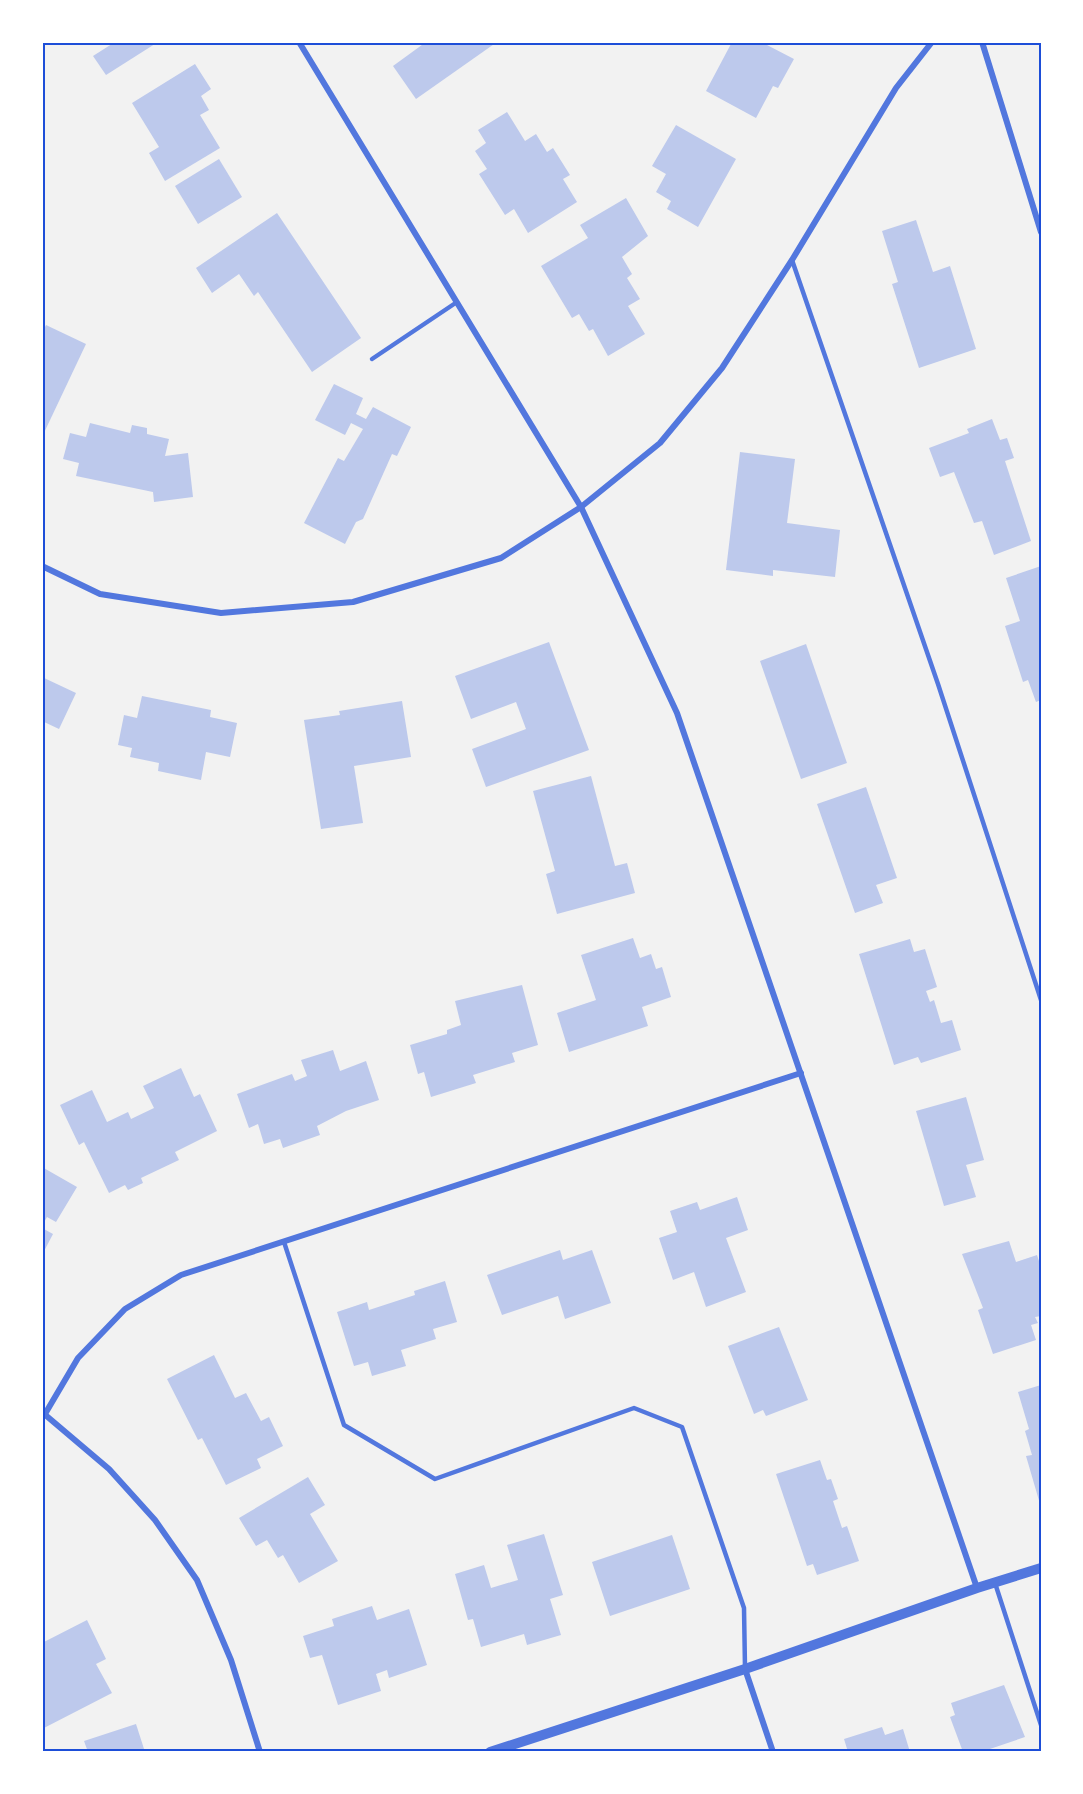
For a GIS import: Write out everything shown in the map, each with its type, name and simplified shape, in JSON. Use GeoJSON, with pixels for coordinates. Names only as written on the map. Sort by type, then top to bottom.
{"type":"FeatureCollection","features":[{"type":"Feature","properties":{"kind":"street"},"geometry":{"type":"LineString","coordinates":[[299,42],[581,507],[677,713],[977,1588]]}},
{"type":"Feature","properties":{"kind":"street"},"geometry":{"type":"LineString","coordinates":[[42,566],[100,594],[221,613],[353,602],[501,558],[581,507],[660,443],[722,368],[792,260],[896,88],[932,42]]}},
{"type":"Feature","properties":{"kind":"street"},"geometry":{"type":"LineString","coordinates":[[982,42],[1041,232]]}},
{"type":"Feature","properties":{"kind":"street"},"geometry":{"type":"LineString","coordinates":[[260,1752],[231,1660],[197,1580],[155,1520],[117,1478],[43,1413],[78,1358],[125,1309],[182,1275],[801,1073]]}},
{"type":"Feature","properties":{"kind":"street"},"geometry":{"type":"LineString","coordinates":[[490,1752],[745,1669],[1041,1568]]}},
{"type":"Feature","properties":{"kind":"street"},"geometry":{"type":"LineString","coordinates":[[745,1669],[773,1752]]}},
{"type":"Feature","properties":{"kind":"lane"},"geometry":{"type":"LineString","coordinates":[[792,260],[938,684],[1041,1000]]}},
{"type":"Feature","properties":{"kind":"lane"},"geometry":{"type":"LineString","coordinates":[[372,359],[457,302]]}},
{"type":"Feature","properties":{"kind":"lane"},"geometry":{"type":"LineString","coordinates":[[284,1242],[344,1425],[435,1479],[634,1408],[682,1426],[744,1608],[745,1669]]}},
{"type":"Feature","properties":{"kind":"lane"},"geometry":{"type":"LineString","coordinates":[[995,1583],[1041,1725]]}},
{"type":"Feature","properties":{"kind":"building"},"geometry":{"type":"Polygon","coordinates":[[[115,42],[158,42],[106,75],[93,56],[115,42]]]}},
{"type":"Feature","properties":{"kind":"building"},"geometry":{"type":"Polygon","coordinates":[[[426,42],[497,42],[416,99],[393,66],[426,42]]]}},
{"type":"Feature","properties":{"kind":"building"},"geometry":{"type":"Polygon","coordinates":[[[732,42],[769,42],[767,45],[794,59],[778,88],[773,86],[756,118],[706,91],[732,42]]]}},
{"type":"Feature","properties":{"kind":"building"},"geometry":{"type":"Polygon","coordinates":[[[195,64],[211,89],[201,96],[209,110],[200,115],[220,148],[165,181],[149,153],[159,147],[132,103],[195,64]]]}},
{"type":"Feature","properties":{"kind":"building"},"geometry":{"type":"Polygon","coordinates":[[[507,112],[525,141],[536,134],[547,152],[553,148],[570,175],[563,179],[577,202],[528,233],[514,209],[505,215],[479,174],[487,169],[475,151],[486,143],[478,130],[507,112]]]}},
{"type":"Feature","properties":{"kind":"building"},"geometry":{"type":"Polygon","coordinates":[[[676,125],[736,159],[698,227],[667,209],[671,201],[656,192],[666,174],[652,166],[676,125]]]}},
{"type":"Feature","properties":{"kind":"building"},"geometry":{"type":"Polygon","coordinates":[[[219,159],[242,197],[198,224],[175,186],[219,159]]]}},
{"type":"Feature","properties":{"kind":"building"},"geometry":{"type":"Polygon","coordinates":[[[626,198],[648,236],[622,257],[632,274],[627,278],[640,299],[628,306],[645,334],[608,356],[593,329],[589,331],[579,314],[572,318],[541,266],[588,238],[580,225],[626,198]]]}},
{"type":"Feature","properties":{"kind":"building"},"geometry":{"type":"Polygon","coordinates":[[[277,213],[361,338],[312,372],[258,292],[254,296],[239,274],[212,293],[196,268],[277,213]]]}},
{"type":"Feature","properties":{"kind":"building"},"geometry":{"type":"Polygon","coordinates":[[[916,220],[933,272],[950,266],[976,349],[919,368],[892,284],[898,282],[882,231],[916,220]]]}},
{"type":"Feature","properties":{"kind":"building"},"geometry":{"type":"Polygon","coordinates":[[[46,325],[86,344],[42,437],[42,333],[46,325]]]}},
{"type":"Feature","properties":{"kind":"building"},"geometry":{"type":"Polygon","coordinates":[[[334,384],[363,398],[356,414],[366,419],[373,407],[411,427],[397,456],[392,454],[363,519],[356,522],[345,544],[304,523],[338,458],[344,461],[363,429],[351,423],[345,435],[315,420],[334,384]]]}},
{"type":"Feature","properties":{"kind":"building"},"geometry":{"type":"Polygon","coordinates":[[[992,419],[1000,440],[1007,438],[1014,458],[1005,461],[1031,541],[994,555],[982,521],[974,523],[954,472],[940,477],[929,448],[969,433],[967,429],[992,419]]]}},
{"type":"Feature","properties":{"kind":"building"},"geometry":{"type":"Polygon","coordinates":[[[90,423],[130,433],[132,425],[147,428],[147,434],[169,439],[165,456],[188,453],[193,497],[154,502],[153,492],[76,476],[79,463],[63,459],[70,433],[86,437],[90,423]]]}},
{"type":"Feature","properties":{"kind":"building"},"geometry":{"type":"Polygon","coordinates":[[[740,452],[795,459],[787,523],[840,530],[835,577],[773,570],[773,576],[726,570],[740,452]]]}},
{"type":"Feature","properties":{"kind":"building"},"geometry":{"type":"Polygon","coordinates":[[[1041,566],[1041,700],[1036,702],[1028,680],[1023,682],[1005,626],[1020,621],[1006,578],[1041,566]]]}},
{"type":"Feature","properties":{"kind":"building"},"geometry":{"type":"Polygon","coordinates":[[[549,642],[589,750],[486,787],[472,749],[526,729],[516,702],[471,719],[455,676],[549,642]]]}},
{"type":"Feature","properties":{"kind":"building"},"geometry":{"type":"Polygon","coordinates":[[[806,644],[847,763],[801,779],[760,661],[806,644]]]}},
{"type":"Feature","properties":{"kind":"building"},"geometry":{"type":"Polygon","coordinates":[[[42,677],[76,693],[59,729],[42,721],[42,677]]]}},
{"type":"Feature","properties":{"kind":"building"},"geometry":{"type":"Polygon","coordinates":[[[142,696],[211,710],[210,717],[237,723],[230,757],[206,752],[201,780],[158,771],[159,763],[130,757],[132,748],[118,745],[124,715],[137,718],[142,696]]]}},
{"type":"Feature","properties":{"kind":"building"},"geometry":{"type":"Polygon","coordinates":[[[402,701],[411,757],[354,766],[363,823],[321,829],[304,720],[340,715],[339,711],[402,701]]]}},
{"type":"Feature","properties":{"kind":"building"},"geometry":{"type":"Polygon","coordinates":[[[591,776],[615,866],[627,863],[635,893],[557,914],[546,874],[555,871],[533,791],[591,776]]]}},
{"type":"Feature","properties":{"kind":"building"},"geometry":{"type":"Polygon","coordinates":[[[866,787],[897,878],[876,885],[883,903],[855,913],[817,804],[866,787]]]}},
{"type":"Feature","properties":{"kind":"building"},"geometry":{"type":"Polygon","coordinates":[[[633,938],[640,958],[651,954],[656,969],[662,967],[671,997],[642,1007],[648,1026],[569,1052],[557,1013],[596,1000],[581,955],[633,938]]]}},
{"type":"Feature","properties":{"kind":"building"},"geometry":{"type":"Polygon","coordinates":[[[910,939],[914,952],[925,949],[937,987],[926,991],[930,1002],[934,1000],[941,1023],[952,1020],[961,1050],[921,1063],[918,1057],[894,1065],[859,954],[910,939]]]}},
{"type":"Feature","properties":{"kind":"building"},"geometry":{"type":"Polygon","coordinates":[[[522,985],[538,1045],[512,1053],[515,1062],[473,1075],[476,1083],[431,1097],[424,1072],[418,1074],[410,1045],[447,1034],[447,1030],[461,1025],[455,1001],[522,985]]]}},
{"type":"Feature","properties":{"kind":"building"},"geometry":{"type":"Polygon","coordinates":[[[333,1050],[340,1071],[366,1061],[379,1100],[346,1111],[317,1126],[320,1135],[283,1148],[280,1139],[264,1144],[258,1124],[249,1128],[237,1094],[292,1074],[295,1081],[307,1076],[301,1060],[333,1050]]]}},
{"type":"Feature","properties":{"kind":"building"},"geometry":{"type":"Polygon","coordinates":[[[181,1068],[194,1097],[200,1094],[217,1131],[175,1152],[179,1160],[141,1178],[143,1183],[128,1190],[125,1185],[109,1193],[84,1142],[79,1145],[60,1105],[92,1090],[107,1122],[128,1112],[131,1119],[154,1108],[143,1086],[181,1068]]]}},
{"type":"Feature","properties":{"kind":"building"},"geometry":{"type":"Polygon","coordinates":[[[966,1097],[984,1160],[966,1165],[976,1197],[944,1206],[916,1111],[966,1097]]]}},
{"type":"Feature","properties":{"kind":"building"},"geometry":{"type":"Polygon","coordinates":[[[42,1167],[77,1187],[56,1222],[47,1217],[42,1226],[42,1167]]]}},
{"type":"Feature","properties":{"kind":"building"},"geometry":{"type":"Polygon","coordinates":[[[737,1197],[748,1230],[726,1238],[746,1292],[706,1307],[694,1272],[673,1280],[659,1238],[677,1232],[670,1211],[697,1202],[700,1210],[737,1197]]]}},
{"type":"Feature","properties":{"kind":"building"},"geometry":{"type":"Polygon","coordinates":[[[42,1228],[53,1234],[42,1255],[42,1228]]]}},
{"type":"Feature","properties":{"kind":"building"},"geometry":{"type":"Polygon","coordinates":[[[1009,1241],[1016,1262],[1037,1255],[1041,1267],[1041,1316],[1035,1317],[1038,1323],[1031,1325],[1036,1340],[993,1354],[978,1310],[983,1308],[962,1254],[1009,1241]]]}},
{"type":"Feature","properties":{"kind":"building"},"geometry":{"type":"Polygon","coordinates":[[[560,1250],[563,1260],[592,1250],[611,1303],[565,1319],[558,1296],[502,1315],[487,1275],[560,1250]]]}},
{"type":"Feature","properties":{"kind":"building"},"geometry":{"type":"Polygon","coordinates":[[[445,1281],[457,1322],[433,1329],[436,1339],[401,1350],[406,1366],[372,1376],[368,1362],[354,1366],[337,1312],[367,1302],[369,1310],[415,1295],[414,1291],[445,1281]]]}},
{"type":"Feature","properties":{"kind":"building"},"geometry":{"type":"Polygon","coordinates":[[[779,1327],[808,1400],[766,1416],[763,1410],[754,1414],[728,1346],[779,1327]]]}},
{"type":"Feature","properties":{"kind":"building"},"geometry":{"type":"Polygon","coordinates":[[[214,1355],[235,1398],[246,1393],[261,1421],[269,1417],[283,1446],[257,1459],[261,1468],[226,1485],[202,1438],[198,1440],[167,1379],[214,1355]]]}},
{"type":"Feature","properties":{"kind":"building"},"geometry":{"type":"Polygon","coordinates":[[[1041,1385],[1040,1504],[1026,1456],[1032,1455],[1025,1431],[1029,1429],[1018,1392],[1041,1385]]]}},
{"type":"Feature","properties":{"kind":"building"},"geometry":{"type":"Polygon","coordinates":[[[820,1460],[827,1480],[831,1479],[838,1499],[833,1501],[842,1528],[847,1526],[859,1561],[817,1575],[813,1564],[807,1566],[776,1474],[820,1460]]]}},
{"type":"Feature","properties":{"kind":"building"},"geometry":{"type":"Polygon","coordinates":[[[308,1477],[325,1505],[310,1514],[338,1561],[299,1583],[283,1555],[278,1558],[267,1540],[256,1546],[239,1518],[308,1477]]]}},
{"type":"Feature","properties":{"kind":"building"},"geometry":{"type":"Polygon","coordinates":[[[544,1534],[563,1595],[550,1599],[561,1635],[527,1645],[524,1634],[481,1647],[473,1619],[468,1620],[455,1574],[484,1565],[491,1588],[518,1580],[507,1545],[544,1534]]]}},
{"type":"Feature","properties":{"kind":"building"},"geometry":{"type":"Polygon","coordinates":[[[672,1535],[690,1589],[610,1616],[592,1562],[672,1535]]]}},
{"type":"Feature","properties":{"kind":"building"},"geometry":{"type":"Polygon","coordinates":[[[372,1606],[377,1620],[409,1609],[427,1665],[389,1678],[387,1670],[376,1674],[381,1691],[338,1705],[322,1655],[310,1658],[303,1636],[334,1626],[332,1619],[372,1606]]]}},
{"type":"Feature","properties":{"kind":"building"},"geometry":{"type":"Polygon","coordinates":[[[87,1620],[106,1659],[96,1664],[112,1693],[42,1729],[42,1643],[87,1620]]]}},
{"type":"Feature","properties":{"kind":"building"},"geometry":{"type":"Polygon","coordinates":[[[1004,1685],[1025,1737],[981,1752],[963,1752],[950,1717],[955,1715],[951,1703],[1004,1685]]]}},
{"type":"Feature","properties":{"kind":"building"},"geometry":{"type":"Polygon","coordinates":[[[136,1724],[145,1752],[88,1752],[84,1741],[136,1724]]]}},
{"type":"Feature","properties":{"kind":"building"},"geometry":{"type":"Polygon","coordinates":[[[882,1727],[885,1735],[903,1729],[910,1752],[848,1752],[844,1739],[882,1727]]]}}]}
